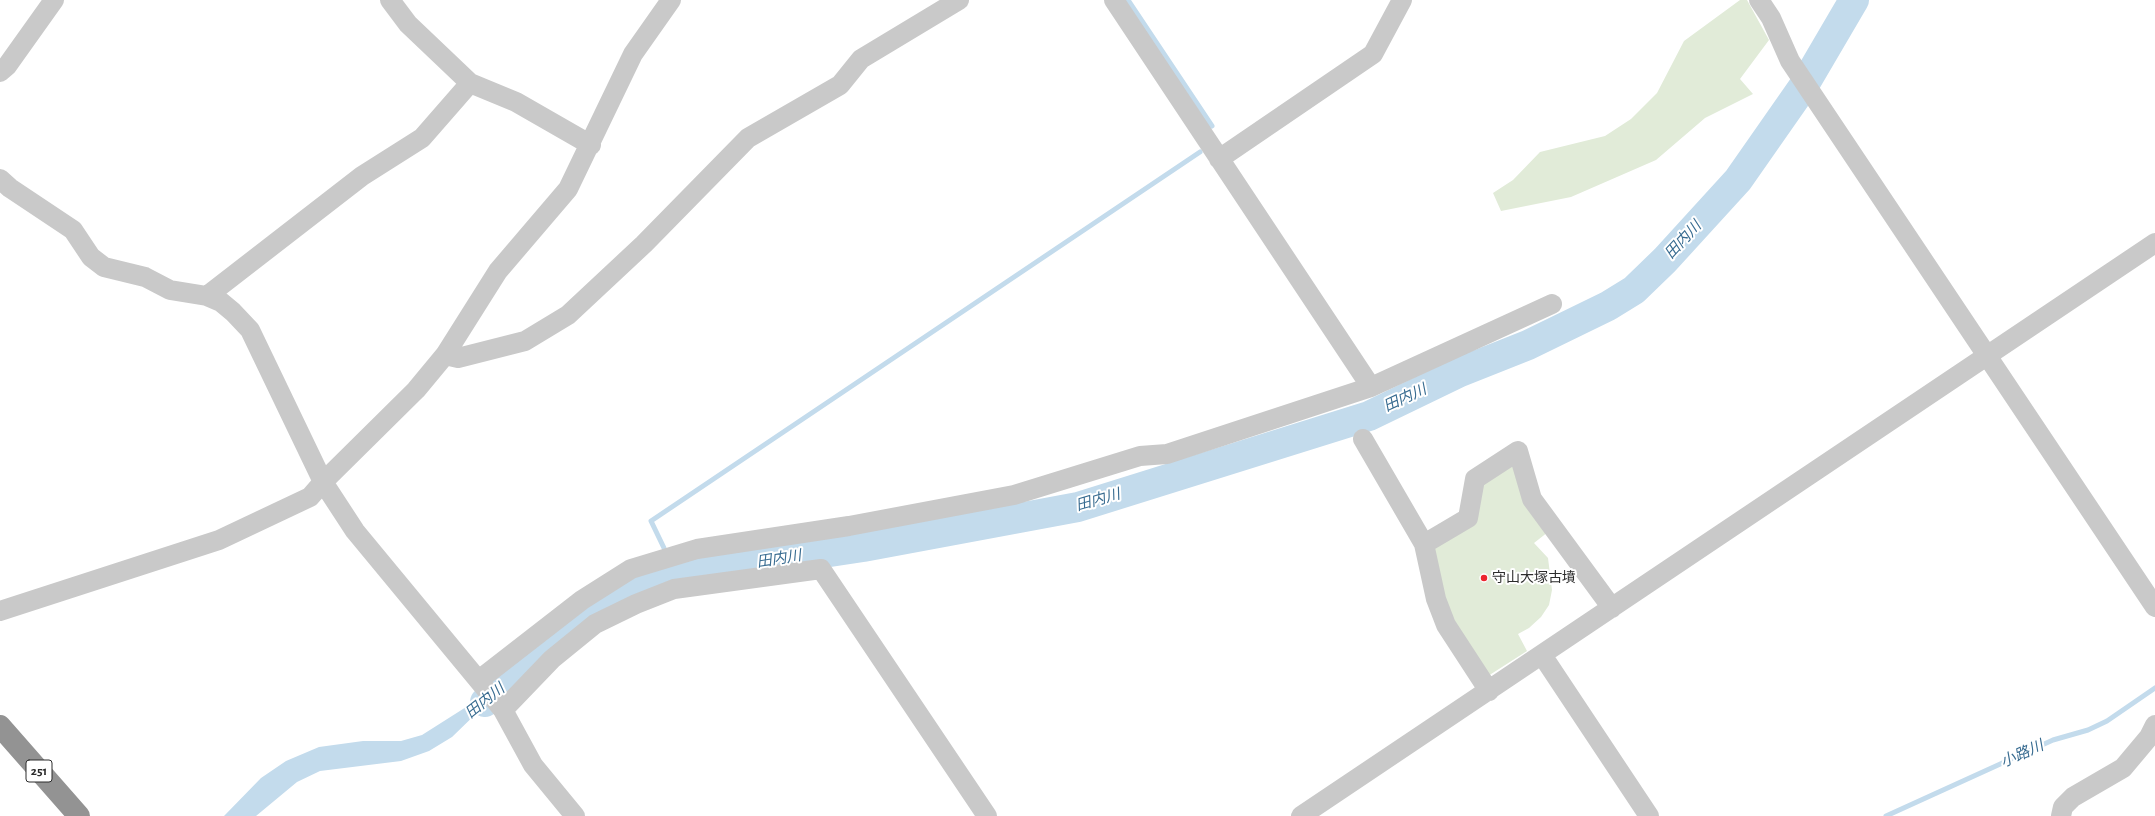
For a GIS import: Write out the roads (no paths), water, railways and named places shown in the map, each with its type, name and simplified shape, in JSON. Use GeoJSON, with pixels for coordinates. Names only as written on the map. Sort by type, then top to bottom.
{"type":"FeatureCollection","features":[{"type":"Feature","properties":{"kind":"highway","name":"251"},"geometry":{"type":"LineString","coordinates":[[0,726],[79,816]]}},
{"type":"Feature","properties":{"kind":"street"},"geometry":{"type":"LineString","coordinates":[[0,72],[7,66],[54,0]]}},
{"type":"Feature","properties":{"kind":"street"},"geometry":{"type":"LineString","coordinates":[[390,0],[408,24],[470,83],[516,102],[591,145]]}},
{"type":"Feature","properties":{"kind":"street"},"geometry":{"type":"LineString","coordinates":[[0,611],[219,540],[310,498],[323,482],[416,390],[445,355],[498,271],[568,189],[591,145],[633,54],[671,0]]}},
{"type":"Feature","properties":{"kind":"street"},"geometry":{"type":"LineString","coordinates":[[445,355],[458,358],[525,341],[568,315],[644,244],[748,138],[840,85],[861,59],[959,0]]}},
{"type":"Feature","properties":{"kind":"street"},"geometry":{"type":"LineString","coordinates":[[1114,0],[1371,387]]}},
{"type":"Feature","properties":{"kind":"street"},"geometry":{"type":"LineString","coordinates":[[1219,159],[1373,54],[1402,0]]}},
{"type":"Feature","properties":{"kind":"street"},"geometry":{"type":"LineString","coordinates":[[1760,0],[1771,18],[1790,61],[1985,355],[2155,607]]}},
{"type":"Feature","properties":{"kind":"street"},"geometry":{"type":"LineString","coordinates":[[207,296],[362,176],[422,138],[470,83]]}},
{"type":"Feature","properties":{"kind":"street"},"geometry":{"type":"LineString","coordinates":[[3,188],[72,230],[91,257],[104,267],[145,277],[170,290],[207,296],[221,302],[234,312],[250,330],[323,482],[355,531],[501,708],[533,765],[571,815]]}},
{"type":"Feature","properties":{"kind":"street"},"geometry":{"type":"LineString","coordinates":[[1301,816],[1612,608],[1985,355],[2155,243]]}},
{"type":"Feature","properties":{"kind":"street"},"geometry":{"type":"LineString","coordinates":[[481,683],[582,600],[631,569],[697,549],[849,526],[1014,495],[1140,456],[1167,454],[1371,387],[1552,304]]}},
{"type":"Feature","properties":{"kind":"street"},"geometry":{"type":"LineString","coordinates":[[1362,439],[1424,544],[1436,599],[1446,624],[1489,690]]}},
{"type":"Feature","properties":{"kind":"street"},"geometry":{"type":"LineString","coordinates":[[1424,544],[1468,518],[1475,479],[1518,451],[1532,499],[1612,608]]}},
{"type":"Feature","properties":{"kind":"street"},"geometry":{"type":"LineString","coordinates":[[501,708],[552,659],[595,624],[636,604],[674,589],[821,569],[987,816]]}},
{"type":"Feature","properties":{"kind":"street"},"geometry":{"type":"LineString","coordinates":[[1542,655],[1649,816]]}},
{"type":"Feature","properties":{"kind":"street"},"geometry":{"type":"LineString","coordinates":[[2061,816],[2064,807],[2073,797],[2123,768],[2149,737],[2155,725]]}},
{"type":"Feature","properties":{"kind":"water"},"geometry":{"type":"Polygon","coordinates":[[[515,676],[452,737],[429,751],[401,761],[320,771],[297,782],[256,816],[224,816],[261,778],[286,761],[319,747],[363,741],[401,741],[422,735],[515,676]]]}},
{"type":"Feature","properties":{"kind":"waterway"},"geometry":{"type":"LineString","coordinates":[[1128,0],[1212,126]]}},
{"type":"Feature","properties":{"kind":"waterway","name":"田内川"},"geometry":{"type":"LineString","coordinates":[[485,702],[587,614],[648,585],[678,575],[863,547],[1078,507],[1369,416],[1460,372],[1528,345],[1608,306],[1634,290],[1665,260],[1738,180],[1803,87],[1854,0]]}},
{"type":"Feature","properties":{"kind":"waterway"},"geometry":{"type":"LineString","coordinates":[[664,548],[651,521],[1200,152]]}},
{"type":"Feature","properties":{"kind":"waterway"},"geometry":{"type":"LineString","coordinates":[[673,564],[678,575]]}},
{"type":"Feature","properties":{"kind":"waterway","name":"小路川"},"geometry":{"type":"LineString","coordinates":[[1886,816],[2053,740],[2088,730],[2107,721],[2155,688]]}},
{"type":"Feature","properties":{"kind":"place","name":"守山大塚古墳"},"geometry":{"type":"Point","coordinates":[1484,578]}}]}
